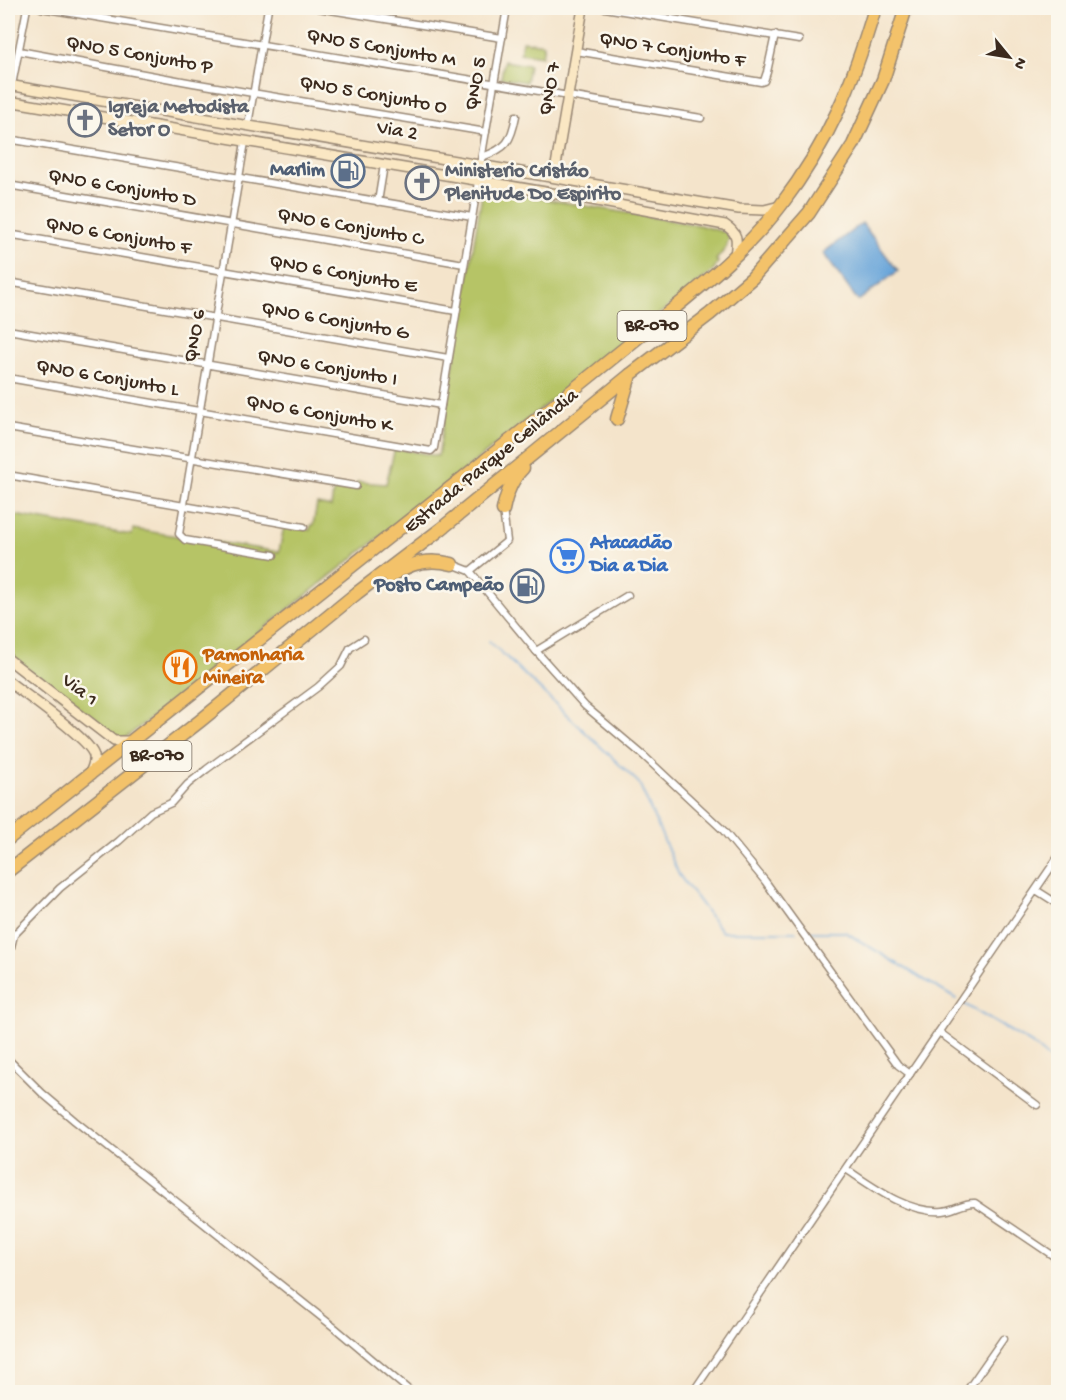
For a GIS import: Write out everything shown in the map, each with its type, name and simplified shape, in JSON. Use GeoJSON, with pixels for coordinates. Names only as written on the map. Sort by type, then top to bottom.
{"type":"FeatureCollection","features":[{"type":"Feature","properties":{"kind":"highway","name":"Estrada Parque Ceilândia"},"geometry":{"type":"LineString","coordinates":[[8,839],[588,378],[735,256],[780,207],[823,142],[859,64],[876,8]]}},
{"type":"Feature","properties":{"kind":"highway","name":"Estrada Parque Ceilândia"},"geometry":{"type":"LineString","coordinates":[[8,871],[736,293],[808,213],[853,145],[884,80],[908,8]]}},
{"type":"Feature","properties":{"kind":"highway"},"geometry":{"type":"LineString","coordinates":[[617,419],[630,375]]}},
{"type":"Feature","properties":{"kind":"highway"},"geometry":{"type":"LineString","coordinates":[[503,510],[506,497],[517,474],[546,445]]}},
{"type":"Feature","properties":{"kind":"highway"},"geometry":{"type":"LineString","coordinates":[[323,619],[337,615],[396,572],[410,565],[424,560],[437,560],[452,564]]}},
{"type":"Feature","properties":{"kind":"highway"},"geometry":{"type":"LineString","coordinates":[[342,575],[355,580],[357,593]]}},
{"type":"Feature","properties":{"kind":"main road","name":"QNO 7"},"geometry":{"type":"LineString","coordinates":[[554,177],[583,8]]}},
{"type":"Feature","properties":{"kind":"main road","name":"Via 2"},"geometry":{"type":"LineString","coordinates":[[10,85],[362,145],[481,161],[583,183],[739,209],[764,210],[780,207]]}},
{"type":"Feature","properties":{"kind":"main road"},"geometry":{"type":"LineString","coordinates":[[111,119],[119,112],[119,106],[115,102]]}},
{"type":"Feature","properties":{"kind":"main road","name":"Via 2"},"geometry":{"type":"LineString","coordinates":[[8,104],[359,160],[724,225],[735,234],[737,242],[735,256]]}},
{"type":"Feature","properties":{"kind":"main road"},"geometry":{"type":"LineString","coordinates":[[129,122],[128,114],[134,106]]}},
{"type":"Feature","properties":{"kind":"main road"},"geometry":{"type":"LineString","coordinates":[[359,160],[364,152],[362,145]]}},
{"type":"Feature","properties":{"kind":"main road"},"geometry":{"type":"LineString","coordinates":[[377,147],[372,158],[379,164]]}},
{"type":"Feature","properties":{"kind":"main road"},"geometry":{"type":"LineString","coordinates":[[581,198],[587,188],[583,183]]}},
{"type":"Feature","properties":{"kind":"main road","name":"Via 1"},"geometry":{"type":"LineString","coordinates":[[8,658],[114,741],[132,741]]}},
{"type":"Feature","properties":{"kind":"main road","name":"Via 1"},"geometry":{"type":"LineString","coordinates":[[8,681],[85,742],[94,757],[89,774]]}},
{"type":"Feature","properties":{"kind":"street"},"geometry":{"type":"LineString","coordinates":[[10,85],[27,8]]}},
{"type":"Feature","properties":{"kind":"street","name":"QNO 5 Conjunto M"},"geometry":{"type":"LineString","coordinates":[[41,8],[568,98],[701,118]]}},
{"type":"Feature","properties":{"kind":"street"},"geometry":{"type":"LineString","coordinates":[[248,125],[268,8]]}},
{"type":"Feature","properties":{"kind":"street"},"geometry":{"type":"LineString","coordinates":[[318,8],[502,38]]}},
{"type":"Feature","properties":{"kind":"street","name":"QNO 5"},"geometry":{"type":"LineString","coordinates":[[481,161],[507,8]]}},
{"type":"Feature","properties":{"kind":"street"},"geometry":{"type":"LineString","coordinates":[[605,8],[799,40]]}},
{"type":"Feature","properties":{"kind":"street","name":"QNO 7 Conjunto F"},"geometry":{"type":"LineString","coordinates":[[576,51],[761,82],[764,81],[767,72],[775,35]]}},
{"type":"Feature","properties":{"kind":"street","name":"QNO 5 Conjunto P"},"geometry":{"type":"LineString","coordinates":[[19,51],[254,92]]}},
{"type":"Feature","properties":{"kind":"street","name":"QNO 5 Conjunto O"},"geometry":{"type":"LineString","coordinates":[[254,92],[486,132]]}},
{"type":"Feature","properties":{"kind":"street"},"geometry":{"type":"LineString","coordinates":[[481,161],[506,144],[512,136],[516,116]]}},
{"type":"Feature","properties":{"kind":"street"},"geometry":{"type":"LineString","coordinates":[[8,139],[472,217]]}},
{"type":"Feature","properties":{"kind":"street","name":"QNO 6"},"geometry":{"type":"LineString","coordinates":[[245,142],[178,534],[184,540],[274,555]]}},
{"type":"Feature","properties":{"kind":"street"},"geometry":{"type":"LineString","coordinates":[[378,202],[379,164]]}},
{"type":"Feature","properties":{"kind":"street"},"geometry":{"type":"LineString","coordinates":[[441,405],[478,182]]}},
{"type":"Feature","properties":{"kind":"street","name":"QNO 6 Conjunto D"},"geometry":{"type":"LineString","coordinates":[[8,185],[231,224]]}},
{"type":"Feature","properties":{"kind":"street","name":"QNO 6 Conjunto C"},"geometry":{"type":"LineString","coordinates":[[231,224],[464,264]]}},
{"type":"Feature","properties":{"kind":"street","name":"QNO 6 Conjunto F"},"geometry":{"type":"LineString","coordinates":[[8,234],[223,272]]}},
{"type":"Feature","properties":{"kind":"street","name":"QNO 6 Conjunto E"},"geometry":{"type":"LineString","coordinates":[[223,272],[456,311]]}},
{"type":"Feature","properties":{"kind":"street","name":"QNO 6 Conjunto G"},"geometry":{"type":"LineString","coordinates":[[8,282],[448,358]]}},
{"type":"Feature","properties":{"kind":"street","name":"QNO 6 Conjunto I"},"geometry":{"type":"LineString","coordinates":[[8,330],[441,405]]}},
{"type":"Feature","properties":{"kind":"street","name":"QNO 6 Conjunto L"},"geometry":{"type":"LineString","coordinates":[[8,378],[200,412]]}},
{"type":"Feature","properties":{"kind":"street","name":"QNO 6 Conjunto K"},"geometry":{"type":"LineString","coordinates":[[200,412],[429,451],[433,450],[441,405]]}},
{"type":"Feature","properties":{"kind":"street"},"geometry":{"type":"LineString","coordinates":[[8,428],[356,486]]}},
{"type":"Feature","properties":{"kind":"street"},"geometry":{"type":"LineString","coordinates":[[8,476],[304,527]]}},
{"type":"Feature","properties":{"kind":"street"},"geometry":{"type":"LineString","coordinates":[[470,571],[507,541],[503,510]]}},
{"type":"Feature","properties":{"kind":"street"},"geometry":{"type":"LineString","coordinates":[[452,564],[470,571],[585,706],[644,756],[723,830],[765,881],[898,1065],[910,1074]]}},
{"type":"Feature","properties":{"kind":"street"},"geometry":{"type":"LineString","coordinates":[[536,651],[628,595]]}},
{"type":"Feature","properties":{"kind":"street"},"geometry":{"type":"LineString","coordinates":[[8,954],[14,935],[60,888],[151,812],[171,803],[188,784],[324,682],[341,666],[350,648],[364,639]]}},
{"type":"Feature","properties":{"kind":"street"},"geometry":{"type":"LineString","coordinates":[[693,1392],[1059,857]]}},
{"type":"Feature","properties":{"kind":"street"},"geometry":{"type":"LineString","coordinates":[[1036,890],[1059,904]]}},
{"type":"Feature","properties":{"kind":"street"},"geometry":{"type":"LineString","coordinates":[[939,1032],[1037,1105]]}},
{"type":"Feature","properties":{"kind":"street"},"geometry":{"type":"LineString","coordinates":[[8,1059],[42,1093],[335,1328],[411,1392]]}},
{"type":"Feature","properties":{"kind":"street"},"geometry":{"type":"LineString","coordinates":[[846,1169],[900,1202],[928,1210],[945,1211],[975,1203],[1059,1259]]}},
{"type":"Feature","properties":{"kind":"street"},"geometry":{"type":"LineString","coordinates":[[966,1392],[1003,1339]]}},
{"type":"Feature","properties":{"kind":"green space"},"geometry":{"type":"Polygon","coordinates":[[[522,41],[544,44],[542,56],[520,53],[522,41]]]}},
{"type":"Feature","properties":{"kind":"green space"},"geometry":{"type":"Polygon","coordinates":[[[504,61],[529,65],[526,82],[501,78],[504,61]]]}},
{"type":"Feature","properties":{"kind":"green space"},"geometry":{"type":"Polygon","coordinates":[[[483,189],[699,225],[727,233],[729,238],[726,248],[716,260],[718,262],[713,271],[124,739],[117,739],[8,656],[8,514],[132,535],[133,529],[279,552],[284,526],[310,530],[317,504],[331,507],[334,486],[355,489],[357,482],[386,484],[395,448],[438,456],[483,189]]]}},
{"type":"Feature","properties":{"kind":"water"},"geometry":{"type":"Polygon","coordinates":[[[862,223],[898,271],[858,301],[823,253],[862,223]]]}},
{"type":"Feature","properties":{"kind":"waterway"},"geometry":{"type":"LineString","coordinates":[[489,641],[639,783],[679,875],[722,932],[796,932]]}},
{"type":"Feature","properties":{"kind":"waterway"},"geometry":{"type":"LineString","coordinates":[[808,932],[845,932],[956,999]]}},
{"type":"Feature","properties":{"kind":"waterway"},"geometry":{"type":"LineString","coordinates":[[964,1004],[1032,1044],[1058,1067]]}},
{"type":"Feature","properties":{"kind":"place","name":"Igreja Metodista Setor O"},"geometry":{"type":"Point","coordinates":[85,120]}},
{"type":"Feature","properties":{"kind":"place","name":"Marlim"},"geometry":{"type":"Point","coordinates":[348,171]}},
{"type":"Feature","properties":{"kind":"place","name":"Ministerio Cristáo Plenitude Do Espirito"},"geometry":{"type":"Point","coordinates":[422,183]}},
{"type":"Feature","properties":{"kind":"place","name":"Atacadão Dia a Dia"},"geometry":{"type":"Point","coordinates":[567,556]}},
{"type":"Feature","properties":{"kind":"place","name":"Posto Campeão"},"geometry":{"type":"Point","coordinates":[527,586]}},
{"type":"Feature","properties":{"kind":"place","name":"Pamonharia Mineira"},"geometry":{"type":"Point","coordinates":[180,667]}}]}
